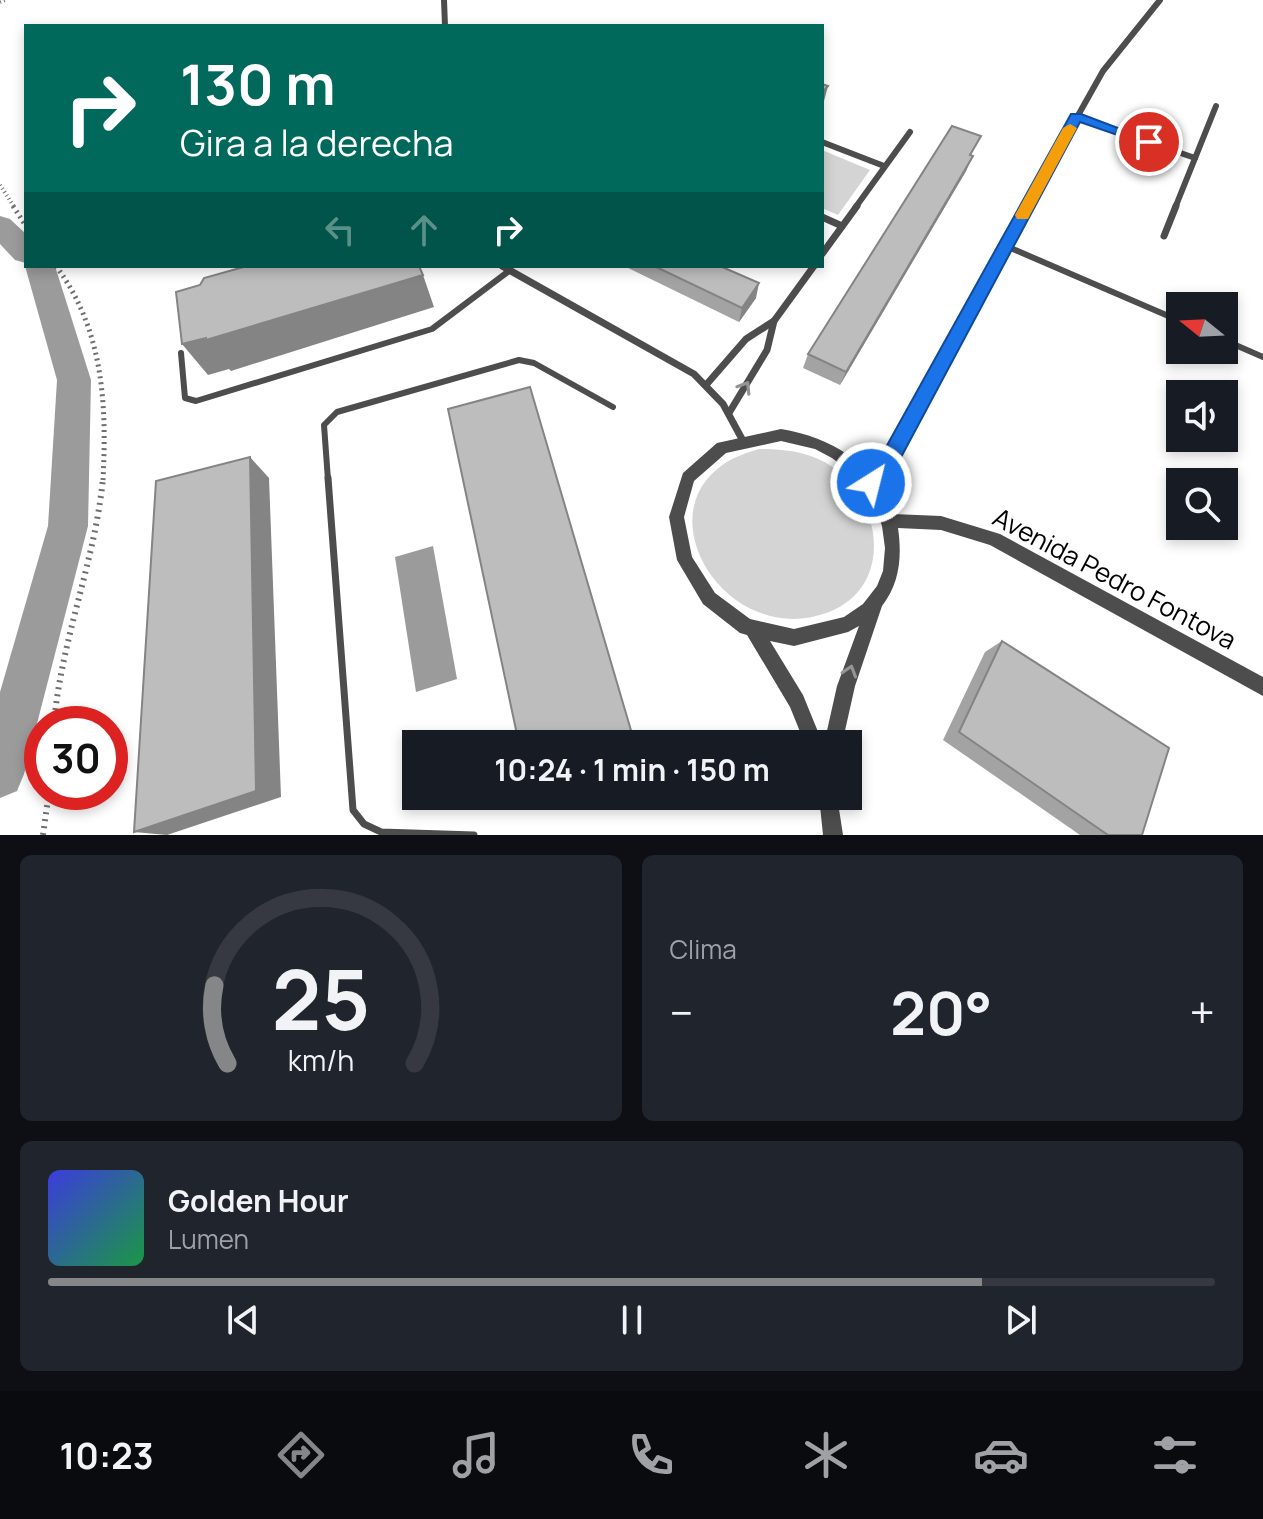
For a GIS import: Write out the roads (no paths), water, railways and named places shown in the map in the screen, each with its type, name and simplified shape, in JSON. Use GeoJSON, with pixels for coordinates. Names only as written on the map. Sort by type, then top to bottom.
{"type":"FeatureCollection","features":[{"type":"Feature","properties":{"kind":"street"},"geometry":{"type":"LineString","coordinates":[[444,0],[445,24]]}},
{"type":"Feature","properties":{"kind":"street"},"geometry":{"type":"LineString","coordinates":[[871,483],[892,455],[1103,71],[1160,0]]}},
{"type":"Feature","properties":{"kind":"street"},"geometry":{"type":"LineString","coordinates":[[1164,236],[1216,106]]}},
{"type":"Feature","properties":{"kind":"street"},"geometry":{"type":"LineString","coordinates":[[1076,117],[1195,158]]}},
{"type":"Feature","properties":{"kind":"street"},"geometry":{"type":"LineString","coordinates":[[824,251],[910,132]]}},
{"type":"Feature","properties":{"kind":"street"},"geometry":{"type":"LineString","coordinates":[[824,143],[884,166]]}},
{"type":"Feature","properties":{"kind":"street"},"geometry":{"type":"LineString","coordinates":[[824,218],[842,226]]}},
{"type":"Feature","properties":{"kind":"street"},"geometry":{"type":"LineString","coordinates":[[505,268],[676,362],[706,385],[729,413],[742,439]]}},
{"type":"Feature","properties":{"kind":"street"},"geometry":{"type":"LineString","coordinates":[[706,385],[736,348],[774,321],[813,268]]}},
{"type":"Feature","properties":{"kind":"street"},"geometry":{"type":"LineString","coordinates":[[729,413],[762,361],[774,321]]}},
{"type":"Feature","properties":{"kind":"street"},"geometry":{"type":"LineString","coordinates":[[836,730],[846,686],[893,563],[891,521],[871,483],[851,463],[828,448],[802,438],[781,435],[742,439],[708,457],[685,484],[676,518],[677,536],[689,573],[701,590],[733,619],[753,629],[781,636],[809,637],[858,619],[876,601]]}},
{"type":"Feature","properties":{"kind":"street","name":"Avenida Pedro Fontova"},"geometry":{"type":"LineString","coordinates":[[891,521],[941,523],[994,539],[1263,687]]}},
{"type":"Feature","properties":{"kind":"street"},"geometry":{"type":"LineString","coordinates":[[753,629],[797,701],[808,730]]}},
{"type":"Feature","properties":{"kind":"street"},"geometry":{"type":"LineString","coordinates":[[830,810],[833,835]]}},
{"type":"Feature","properties":{"kind":"lane"},"geometry":{"type":"LineString","coordinates":[[1006,246],[1166,315]]}},
{"type":"Feature","properties":{"kind":"lane"},"geometry":{"type":"LineString","coordinates":[[181,353],[185,398],[196,401],[432,329],[505,268]]}},
{"type":"Feature","properties":{"kind":"lane"},"geometry":{"type":"LineString","coordinates":[[1238,346],[1263,357]]}},
{"type":"Feature","properties":{"kind":"lane"},"geometry":{"type":"LineString","coordinates":[[474,835],[381,832],[369,829],[359,821],[353,810],[324,425],[337,412],[512,360],[534,363],[613,407]]}},
{"type":"Feature","properties":{"kind":"waterway"},"geometry":{"type":"LineString","coordinates":[[0,226],[24,250]]}},
{"type":"Feature","properties":{"kind":"waterway"},"geometry":{"type":"LineString","coordinates":[[0,774],[68,526],[74,380],[41,268]]}}]}
